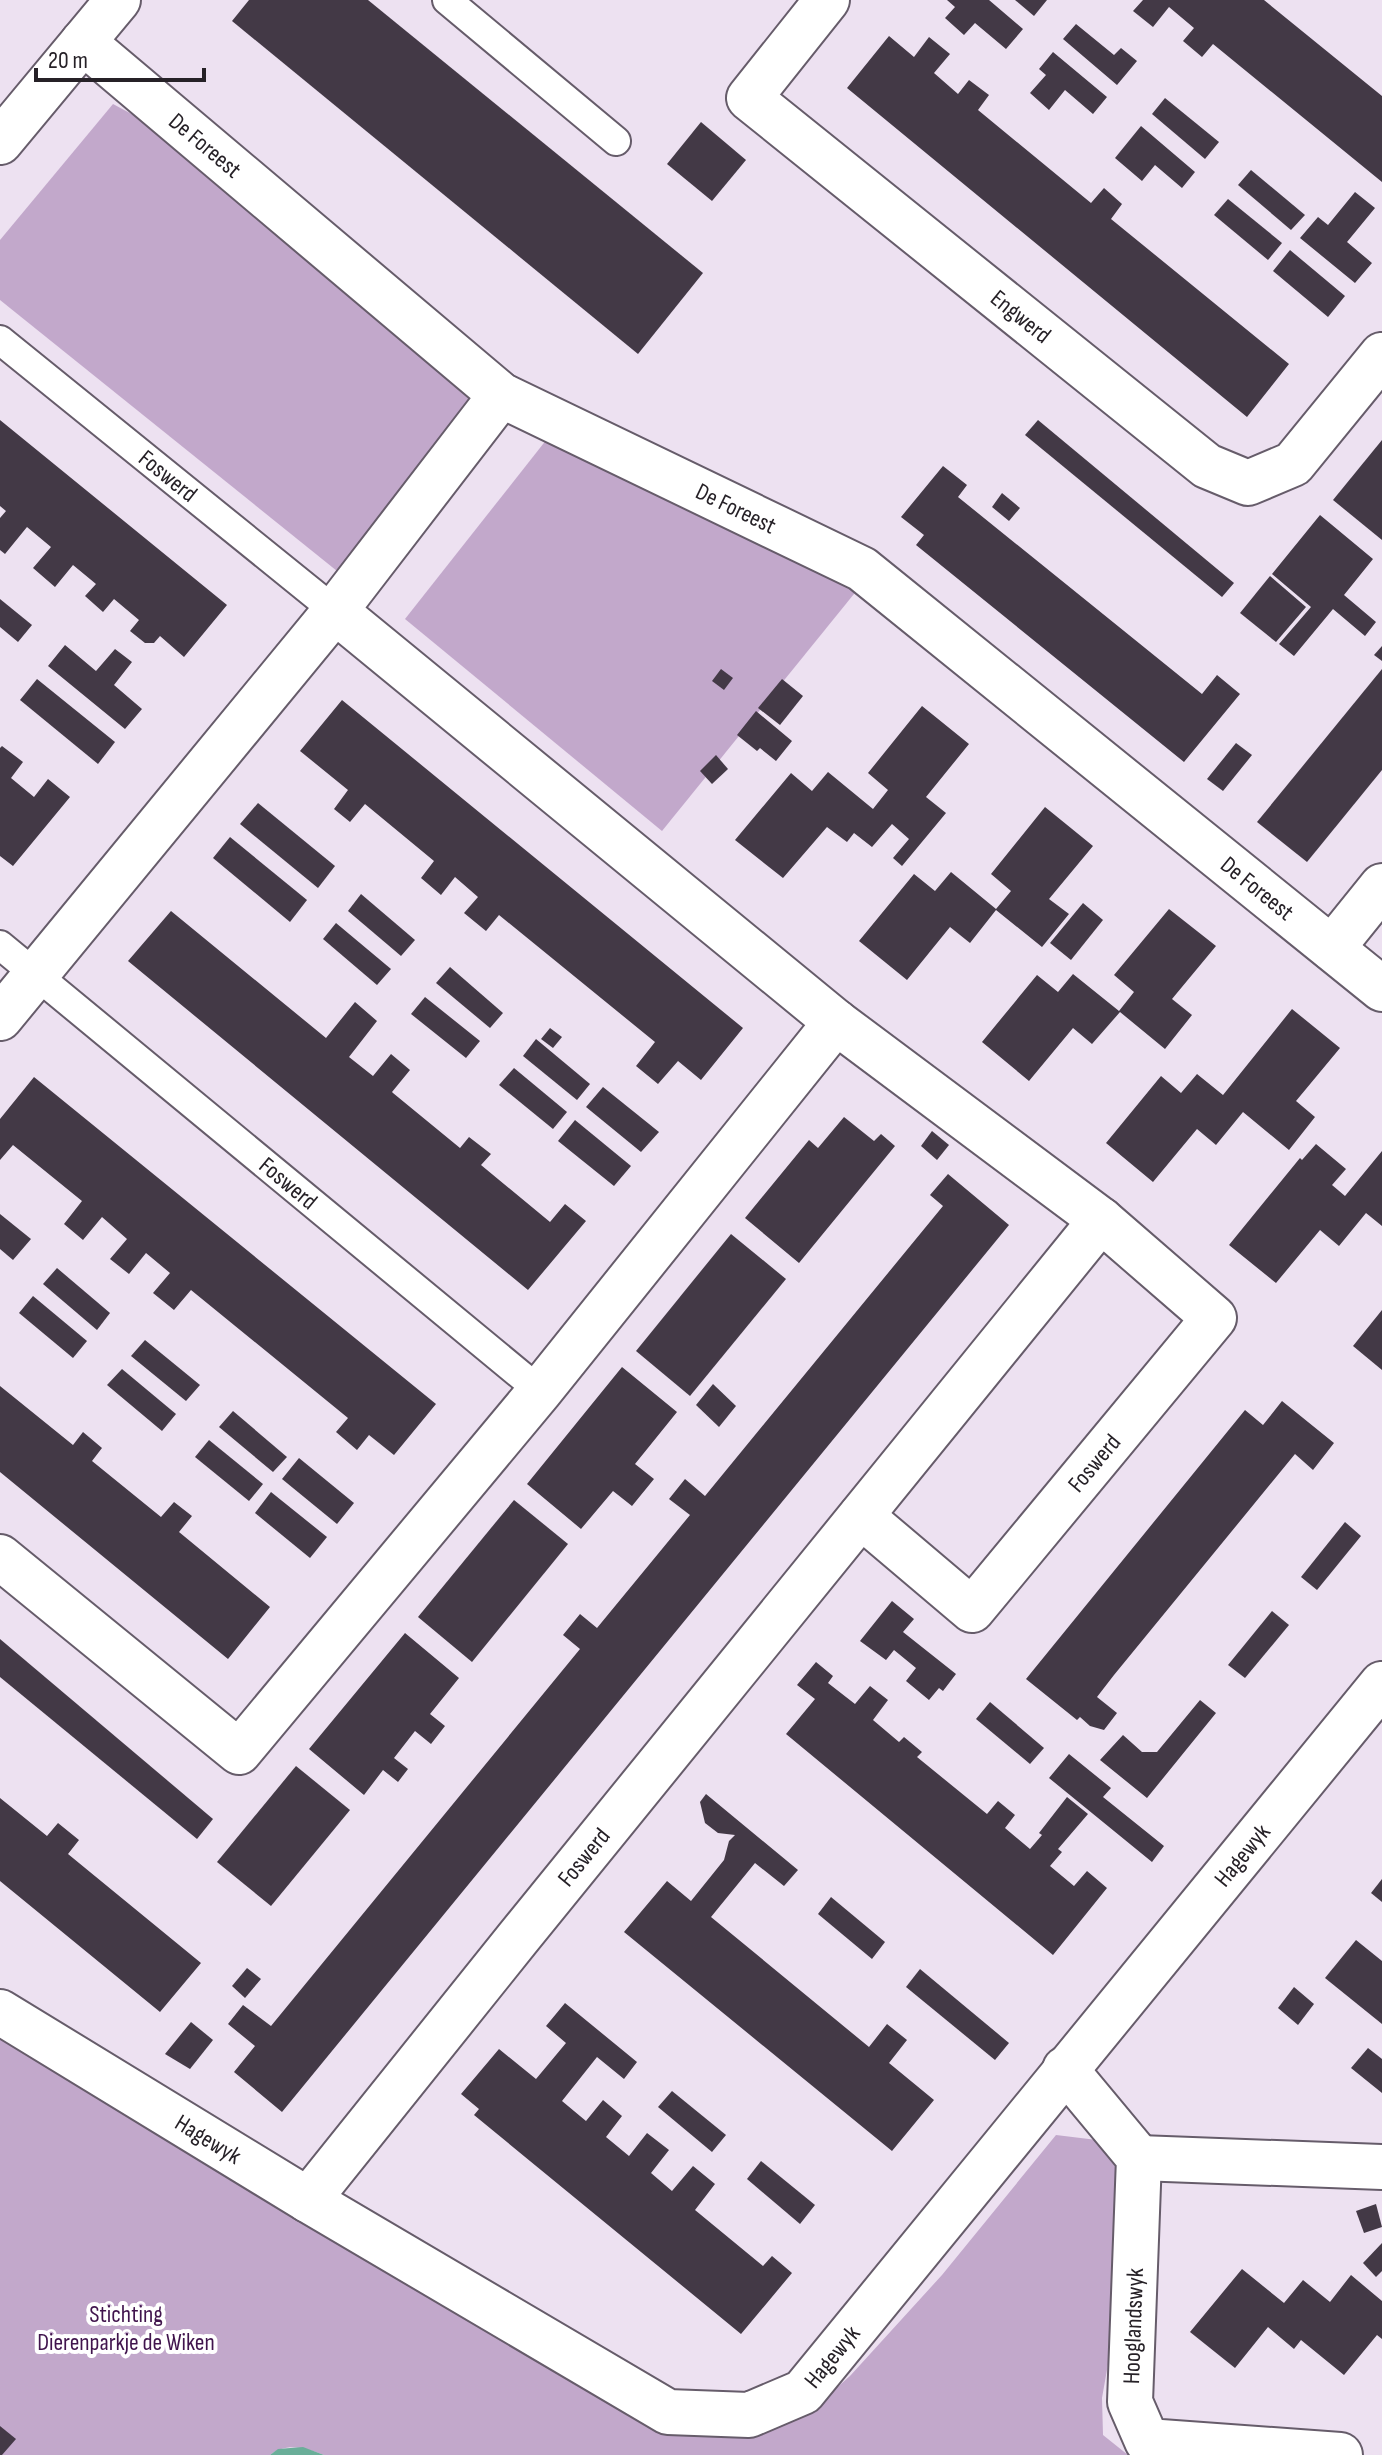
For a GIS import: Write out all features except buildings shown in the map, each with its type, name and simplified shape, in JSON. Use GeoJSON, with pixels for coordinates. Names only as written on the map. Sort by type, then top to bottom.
{"type":"FeatureCollection","features":[{"type":"Feature","properties":{"kind":"street"},"geometry":{"type":"LineString","coordinates":[[0,142],[118,0]]}},
{"type":"Feature","properties":{"kind":"street","name":"Engwerd"},"geometry":{"type":"LineString","coordinates":[[827,0],[749,98],[1207,466],[1248,483],[1293,464],[1382,355]]}},
{"type":"Feature","properties":{"kind":"street","name":"De Foreest"},"geometry":{"type":"LineString","coordinates":[[83,42],[501,395],[862,569],[1382,989]]}},
{"type":"Feature","properties":{"kind":"street"},"geometry":{"type":"LineString","coordinates":[[0,1018],[335,611],[501,395]]}},
{"type":"Feature","properties":{"kind":"street","name":"Foswerd"},"geometry":{"type":"LineString","coordinates":[[335,611],[836,1022],[1101,1220],[1214,1318],[972,1610],[861,1516]]}},
{"type":"Feature","properties":{"kind":"street"},"geometry":{"type":"LineString","coordinates":[[1332,948],[1382,886]]}},
{"type":"Feature","properties":{"kind":"street"},"geometry":{"type":"LineString","coordinates":[[0,1557],[239,1752],[540,1391],[836,1022]]}},
{"type":"Feature","properties":{"kind":"street","name":"Foswerd"},"geometry":{"type":"LineString","coordinates":[[308,2200],[1101,1220]]}},
{"type":"Feature","properties":{"kind":"street","name":"Hagewyk"},"geometry":{"type":"LineString","coordinates":[[0,2012],[308,2200],[668,2412],[749,2415],[803,2392],[1382,1684]]}},
{"type":"Feature","properties":{"kind":"street"},"geometry":{"type":"LineString","coordinates":[[1065,2069],[1139,2158],[1382,2167]]}},
{"type":"Feature","properties":{"kind":"street","name":"Hooglandswyk"},"geometry":{"type":"LineString","coordinates":[[1139,2158],[1130,2402],[1147,2441],[1340,2455]]}},
{"type":"Feature","properties":{"kind":"lane"},"geometry":{"type":"LineString","coordinates":[[447,0],[616,141]]}},
{"type":"Feature","properties":{"kind":"lane","name":"Foswerd"},"geometry":{"type":"LineString","coordinates":[[0,340],[335,611]]}},
{"type":"Feature","properties":{"kind":"lane","name":"Foswerd"},"geometry":{"type":"LineString","coordinates":[[0,945],[540,1391]]}},
{"type":"Feature","properties":{"kind":"green space"},"geometry":{"type":"Polygon","coordinates":[[[113,104],[152,125],[471,400],[337,571],[0,300],[0,240],[113,104]]]}},
{"type":"Feature","properties":{"kind":"green space"},"geometry":{"type":"Polygon","coordinates":[[[547,439],[858,589],[662,831],[405,619],[547,439]]]}},
{"type":"Feature","properties":{"kind":"green space","name":"Stichting Dierenparkje de Wiken"},"geometry":{"type":"Polygon","coordinates":[[[0,2021],[678,2428],[815,2407],[850,2376],[942,2275],[1056,2135],[1097,2140],[1108,2149],[1121,2182],[1129,2246],[1102,2398],[1103,2435],[1128,2455],[324,2455],[290,2447],[270,2455],[0,2455],[0,2021]]]}},
{"type":"Feature","properties":{"kind":"shaded area"},"geometry":{"type":"Polygon","coordinates":[[[303,2447],[324,2455],[270,2455],[278,2449],[303,2447]]]}}]}
